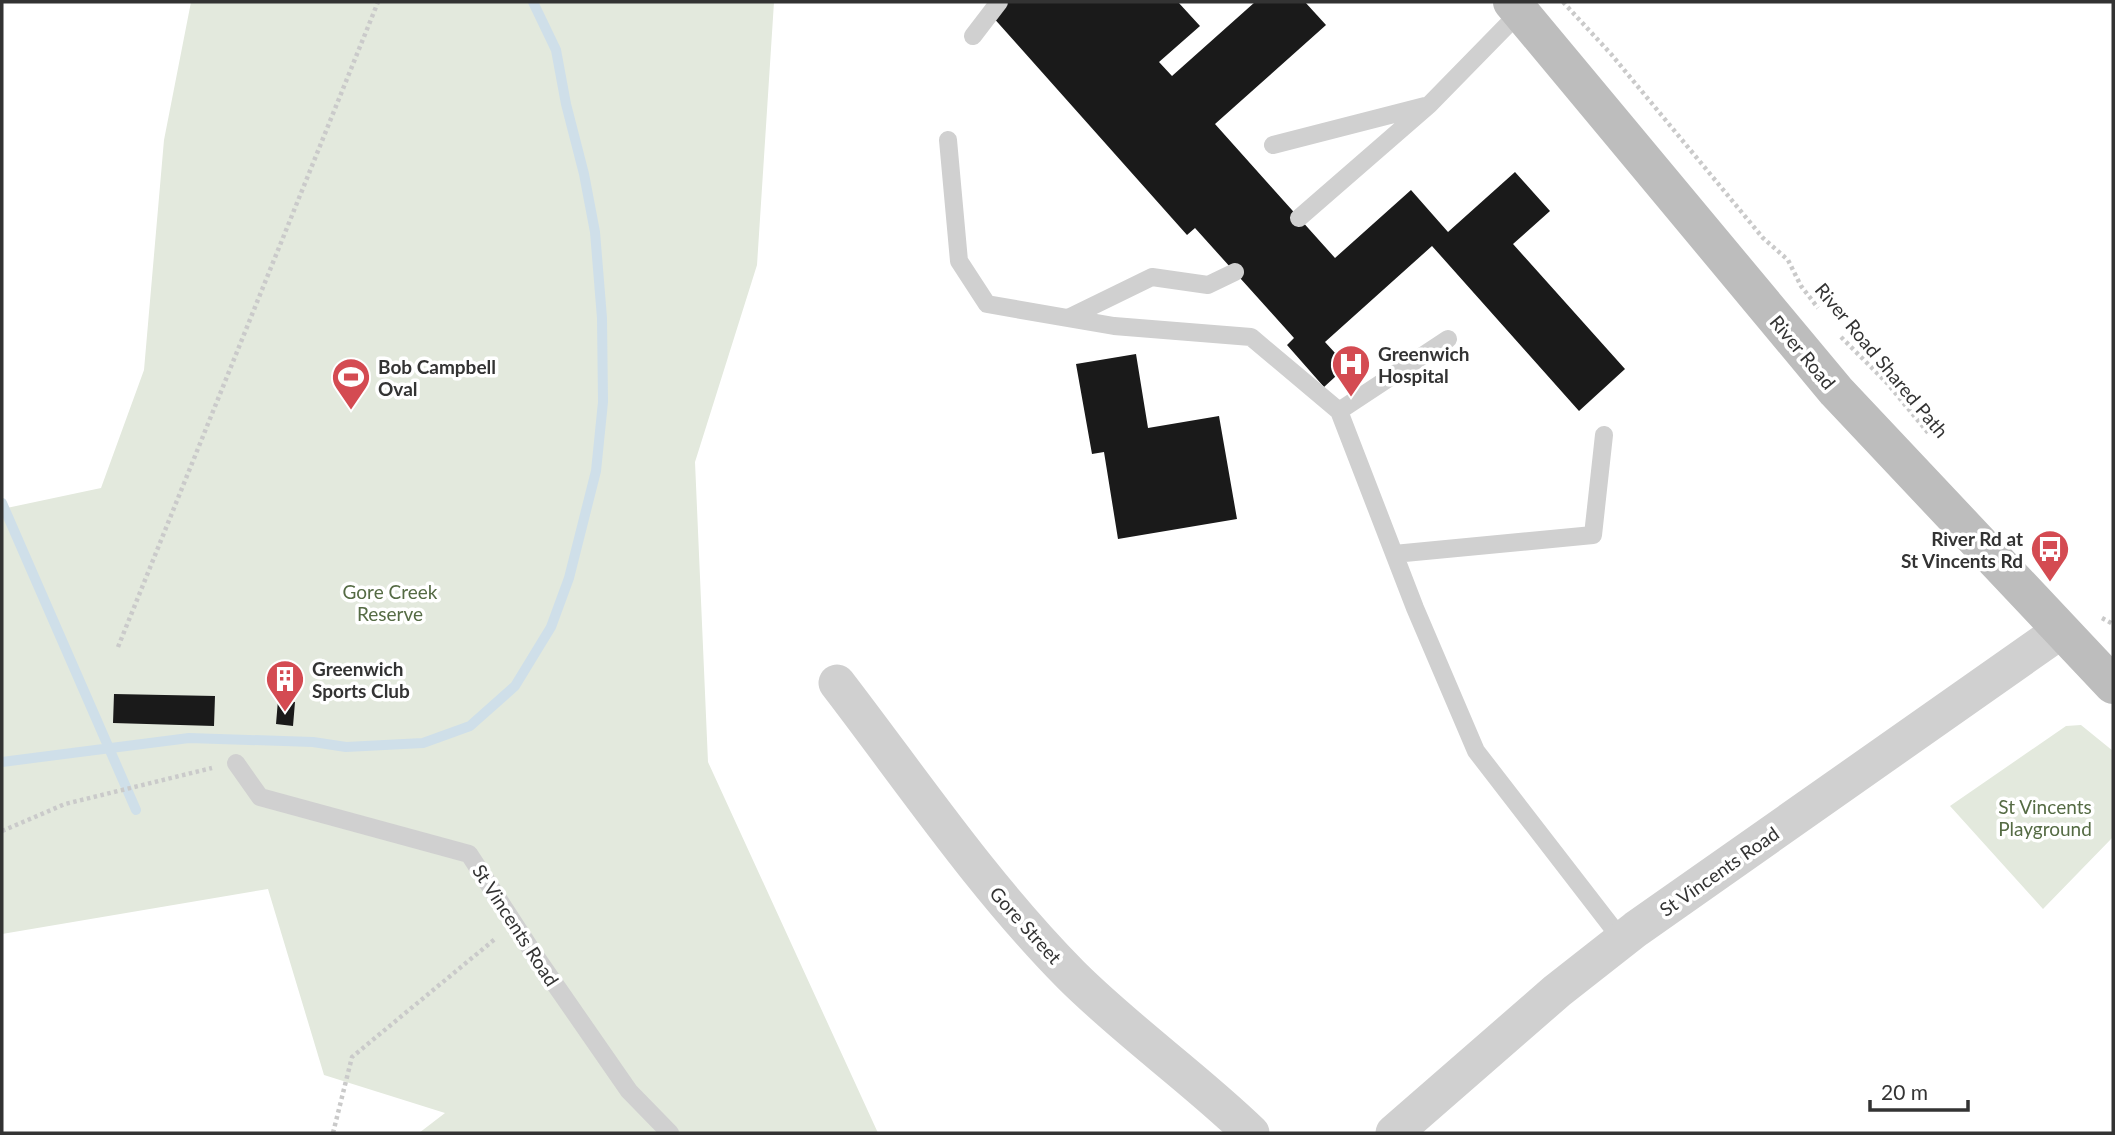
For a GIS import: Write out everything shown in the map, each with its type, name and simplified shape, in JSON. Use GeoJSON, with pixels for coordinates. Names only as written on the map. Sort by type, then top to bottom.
{"type":"FeatureCollection","features":[{"type":"Feature","properties":{"kind":"main road","name":"River Road"},"geometry":{"type":"LineString","coordinates":[[1516,7],[1836,391],[2113,685]]}},
{"type":"Feature","properties":{"kind":"street","name":"St Vincents Road"},"geometry":{"type":"LineString","coordinates":[[1394,1133],[1557,991],[1622,940],[2060,631]]}},
{"type":"Feature","properties":{"kind":"street","name":"Gore Street"},"geometry":{"type":"LineString","coordinates":[[837,683],[985,878],[1069,974],[1251,1133]]}},
{"type":"Feature","properties":{"kind":"lane"},"geometry":{"type":"LineString","coordinates":[[973,36],[999,2]]}},
{"type":"Feature","properties":{"kind":"lane"},"geometry":{"type":"LineString","coordinates":[[1299,218],[1429,105],[1516,7]]}},
{"type":"Feature","properties":{"kind":"lane"},"geometry":{"type":"LineString","coordinates":[[1273,145],[1429,105]]}},
{"type":"Feature","properties":{"kind":"lane"},"geometry":{"type":"LineString","coordinates":[[948,140],[959,261],[987,304],[1114,326],[1251,337],[1339,411],[1394,554],[1476,751],[1622,940]]}},
{"type":"Feature","properties":{"kind":"lane"},"geometry":{"type":"LineString","coordinates":[[1068,318],[1152,277],[1208,285],[1235,272]]}},
{"type":"Feature","properties":{"kind":"lane"},"geometry":{"type":"LineString","coordinates":[[1339,411],[1448,339]]}},
{"type":"Feature","properties":{"kind":"lane"},"geometry":{"type":"LineString","coordinates":[[1394,554],[1593,535],[1604,435]]}},
{"type":"Feature","properties":{"kind":"lane","name":"St Vincents Road"},"geometry":{"type":"LineString","coordinates":[[236,762],[260,797],[469,854],[629,1091],[670,1133]]}},
{"type":"Feature","properties":{"kind":"path"},"geometry":{"type":"LineString","coordinates":[[118,648],[378,2]]}},
{"type":"Feature","properties":{"kind":"path","name":"River Road Shared Path"},"geometry":{"type":"LineString","coordinates":[[1563,2],[1611,54],[1763,238],[1788,260],[1801,286],[1823,316]]}},
{"type":"Feature","properties":{"kind":"path","name":"River Road Shared Path"},"geometry":{"type":"LineString","coordinates":[[1841,336],[1887,383],[1935,443]]}},
{"type":"Feature","properties":{"kind":"path"},"geometry":{"type":"LineString","coordinates":[[2094,614],[2113,624]]}},
{"type":"Feature","properties":{"kind":"path"},"geometry":{"type":"LineString","coordinates":[[2,831],[65,804],[236,762]]}},
{"type":"Feature","properties":{"kind":"path"},"geometry":{"type":"LineString","coordinates":[[332,1133],[352,1057],[514,923]]}},
{"type":"Feature","properties":{"kind":"green space","name":"Gore Creek Reserve"},"geometry":{"type":"Polygon","coordinates":[[[191,2],[774,2],[757,265],[695,462],[708,762],[878,1133],[419,1133],[445,1113],[324,1075],[268,889],[2,934],[2,509],[101,488],[144,370],[164,140],[191,2]]]}},
{"type":"Feature","properties":{"kind":"green space","name":"St Vincents Playground"},"geometry":{"type":"Polygon","coordinates":[[[2081,725],[2113,751],[2113,837],[2043,909],[1950,806],[2066,726],[2081,725]]]}},
{"type":"Feature","properties":{"kind":"building"},"geometry":{"type":"Polygon","coordinates":[[[1006,2],[1178,2],[1200,26],[1159,62],[1172,76],[1255,2],[1305,2],[1326,25],[1215,124],[1335,258],[1411,190],[1448,232],[1515,172],[1550,211],[1513,244],[1625,369],[1579,411],[1432,246],[1325,342],[1347,366],[1324,387],[1287,345],[1294,338],[1195,228],[1187,235],[991,15],[1006,2]]]}},
{"type":"Feature","properties":{"kind":"building"},"geometry":{"type":"Polygon","coordinates":[[[1136,354],[1148,428],[1219,416],[1237,519],[1118,539],[1104,452],[1092,454],[1076,364],[1136,354]]]}},
{"type":"Feature","properties":{"kind":"building"},"geometry":{"type":"Polygon","coordinates":[[[114,694],[215,696],[214,726],[113,723],[114,694]]]}},
{"type":"Feature","properties":{"kind":"building","name":"Greenwich Sports Club"},"geometry":{"type":"Polygon","coordinates":[[[278,700],[295,702],[293,726],[276,724],[278,700]]]}},
{"type":"Feature","properties":{"kind":"waterway"},"geometry":{"type":"LineString","coordinates":[[2,762],[189,738],[313,742],[346,747],[423,743],[470,726],[515,686],[551,627],[569,578],[596,471],[603,402],[602,318],[595,232],[556,50],[533,2]]}},
{"type":"Feature","properties":{"kind":"waterway"},"geometry":{"type":"LineString","coordinates":[[2,503],[136,810]]}},
{"type":"Feature","properties":{"kind":"place","name":"Greenwich Hospital"},"geometry":{"type":"Point","coordinates":[1351,398]}},
{"type":"Feature","properties":{"kind":"place","name":"Bob Campbell Oval"},"geometry":{"type":"Point","coordinates":[351,411]}},
{"type":"Feature","properties":{"kind":"place","name":"River Rd at St Vincents Rd"},"geometry":{"type":"Point","coordinates":[2050,583]}},
{"type":"Feature","properties":{"kind":"place","name":"Greenwich Sports Club"},"geometry":{"type":"Point","coordinates":[285,713]}}]}
